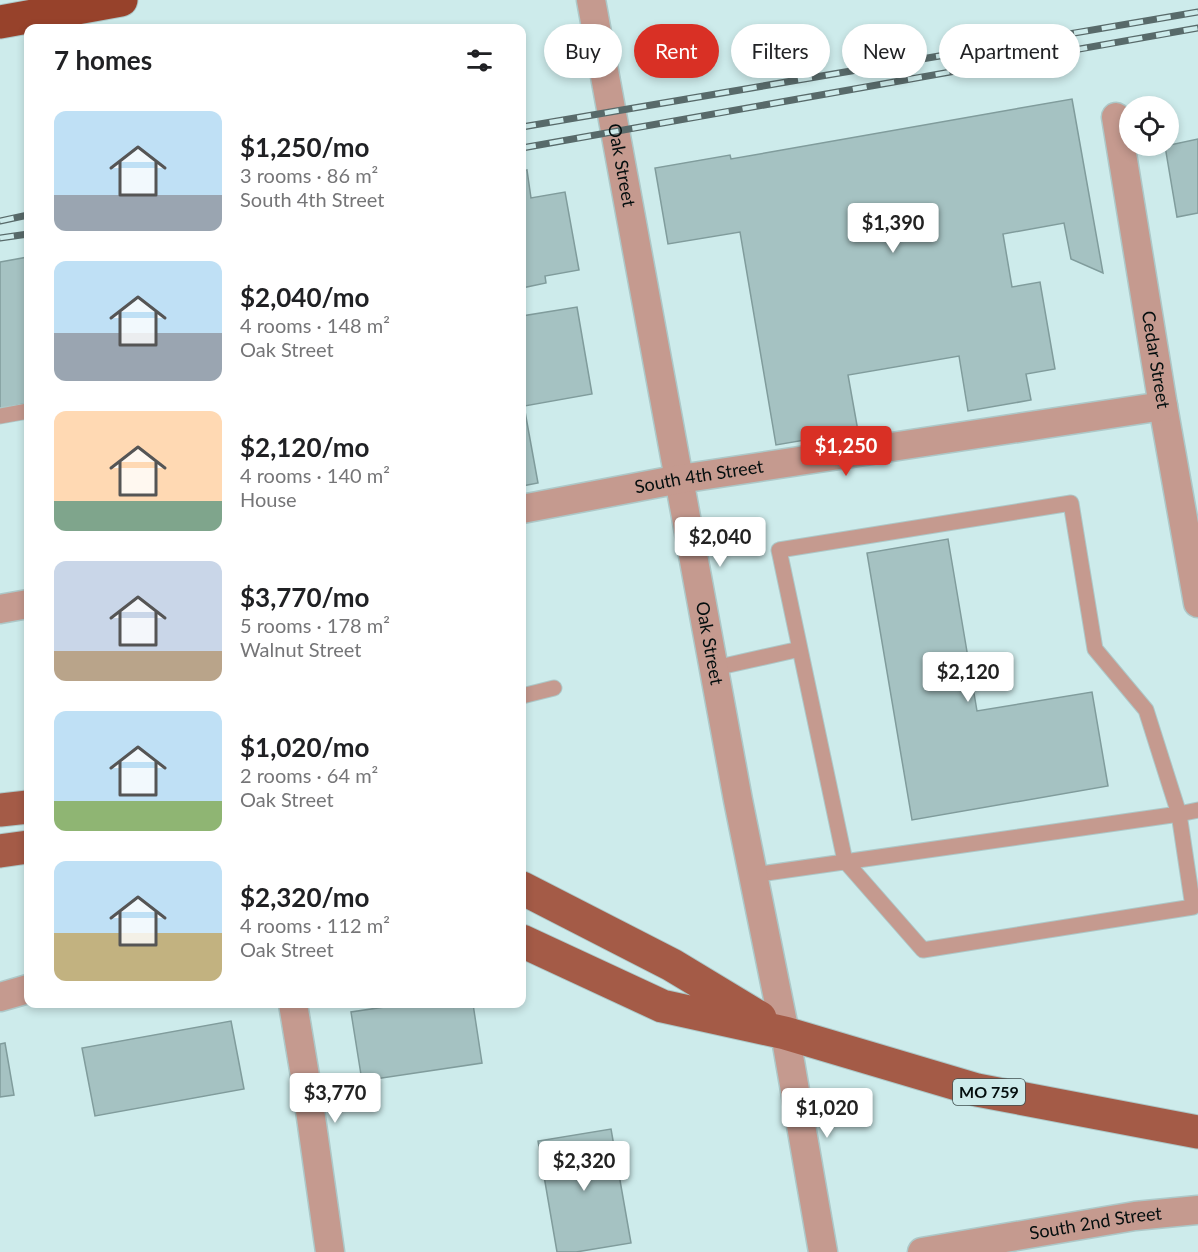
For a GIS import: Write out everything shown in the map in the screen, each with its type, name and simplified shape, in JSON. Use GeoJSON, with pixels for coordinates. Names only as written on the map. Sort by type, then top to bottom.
{"type":"FeatureCollection","features":[{"type":"Feature","properties":{"kind":"highway"},"geometry":{"type":"LineString","coordinates":[[0,22],[121,0]]}},
{"type":"Feature","properties":{"kind":"main road"},"geometry":{"type":"LineString","coordinates":[[0,810],[24,807]]}},
{"type":"Feature","properties":{"kind":"main road"},"geometry":{"type":"LineString","coordinates":[[0,851],[24,848]]}},
{"type":"Feature","properties":{"kind":"main road","name":"MO 759"},"geometry":{"type":"LineString","coordinates":[[526,890],[672,965],[785,1033]]}},
{"type":"Feature","properties":{"kind":"main road","name":"MO 759"},"geometry":{"type":"LineString","coordinates":[[526,943],[662,1006],[785,1033],[977,1090],[1198,1132]]}},
{"type":"Feature","properties":{"kind":"street","name":"Oak Street"},"geometry":{"type":"LineString","coordinates":[[591,0],[753,875],[785,1033],[823,1252]]}},
{"type":"Feature","properties":{"kind":"street","name":"Cedar Street"},"geometry":{"type":"LineString","coordinates":[[1116,117],[1162,406],[1198,603]]}},
{"type":"Feature","properties":{"kind":"street","name":"South 4th Street"},"geometry":{"type":"LineString","coordinates":[[526,508],[681,479],[1162,406]]}},
{"type":"Feature","properties":{"kind":"street"},"geometry":{"type":"LineString","coordinates":[[0,609],[24,605]]}},
{"type":"Feature","properties":{"kind":"street"},"geometry":{"type":"LineString","coordinates":[[0,997],[24,990]]}},
{"type":"Feature","properties":{"kind":"street"},"geometry":{"type":"LineString","coordinates":[[294,1008],[330,1252]]}},
{"type":"Feature","properties":{"kind":"street","name":"South 2nd Street"},"geometry":{"type":"LineString","coordinates":[[922,1252],[1135,1216],[1198,1210]]}},
{"type":"Feature","properties":{"kind":"lane"},"geometry":{"type":"LineString","coordinates":[[0,416],[24,412]]}},
{"type":"Feature","properties":{"kind":"lane"},"geometry":{"type":"LineString","coordinates":[[1071,503],[1095,649],[1146,710],[1179,814],[1193,907],[923,950],[845,861],[800,649],[779,550],[1071,503]]}},
{"type":"Feature","properties":{"kind":"lane"},"geometry":{"type":"LineString","coordinates":[[715,668],[800,649]]}},
{"type":"Feature","properties":{"kind":"lane"},"geometry":{"type":"LineString","coordinates":[[526,695],[554,687]]}},
{"type":"Feature","properties":{"kind":"lane"},"geometry":{"type":"LineString","coordinates":[[753,875],[1198,810]]}},
{"type":"Feature","properties":{"kind":"building"},"geometry":{"type":"Polygon","coordinates":[[[1072,99],[1103,273],[1071,259],[1064,223],[1003,234],[1012,287],[1040,282],[1055,369],[1026,374],[1031,400],[968,411],[959,356],[848,375],[858,431],[776,445],[740,232],[668,244],[655,168],[730,155],[731,159],[1072,99]]]}},
{"type":"Feature","properties":{"kind":"building"},"geometry":{"type":"Polygon","coordinates":[[[1198,139],[1198,213],[1177,217],[1167,156],[1179,156],[1179,143],[1198,139]]]}},
{"type":"Feature","properties":{"kind":"building"},"geometry":{"type":"Polygon","coordinates":[[[526,170],[531,198],[565,192],[579,270],[545,276],[546,283],[526,287],[526,170]]]}},
{"type":"Feature","properties":{"kind":"building"},"geometry":{"type":"Polygon","coordinates":[[[24,258],[24,404],[0,409],[0,262],[24,258]]]}},
{"type":"Feature","properties":{"kind":"building"},"geometry":{"type":"Polygon","coordinates":[[[577,307],[592,394],[526,406],[526,315],[577,307]]]}},
{"type":"Feature","properties":{"kind":"building"},"geometry":{"type":"Polygon","coordinates":[[[526,417],[538,483],[526,485],[526,417]]]}},
{"type":"Feature","properties":{"kind":"building"},"geometry":{"type":"Polygon","coordinates":[[[948,539],[977,711],[1092,692],[1108,786],[912,820],[867,553],[948,539]]]}},
{"type":"Feature","properties":{"kind":"building"},"geometry":{"type":"Polygon","coordinates":[[[378,1008],[474,1008],[482,1063],[362,1081],[351,1012],[378,1008]]]}},
{"type":"Feature","properties":{"kind":"building"},"geometry":{"type":"Polygon","coordinates":[[[231,1021],[244,1089],[95,1116],[82,1048],[231,1021]]]}},
{"type":"Feature","properties":{"kind":"building"},"geometry":{"type":"Polygon","coordinates":[[[5,1043],[14,1095],[0,1097],[0,1044],[5,1043]]]}},
{"type":"Feature","properties":{"kind":"building"},"geometry":{"type":"Polygon","coordinates":[[[611,1129],[631,1243],[576,1252],[557,1252],[538,1141],[611,1129]]]}},
{"type":"Feature","properties":{"kind":"railway"},"geometry":{"type":"LineString","coordinates":[[526,126],[1198,12]]}},
{"type":"Feature","properties":{"kind":"railway"},"geometry":{"type":"LineString","coordinates":[[526,147],[1198,28]]}},
{"type":"Feature","properties":{"kind":"railway"},"geometry":{"type":"LineString","coordinates":[[0,221],[24,216]]}},
{"type":"Feature","properties":{"kind":"railway"},"geometry":{"type":"LineString","coordinates":[[0,238],[24,235]]}}]}
